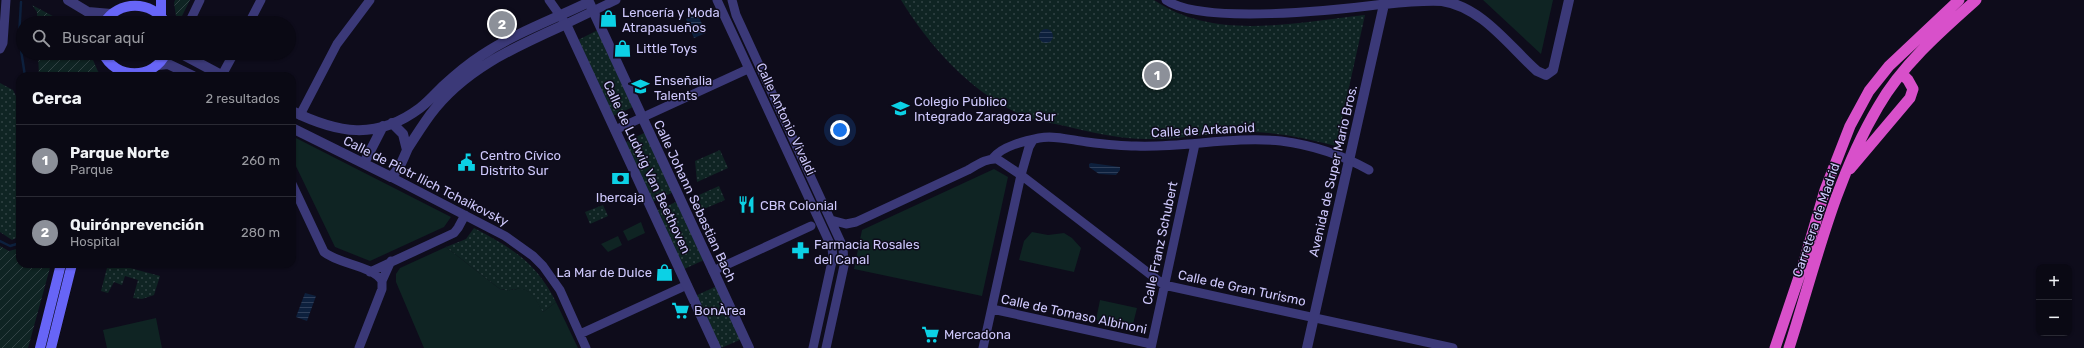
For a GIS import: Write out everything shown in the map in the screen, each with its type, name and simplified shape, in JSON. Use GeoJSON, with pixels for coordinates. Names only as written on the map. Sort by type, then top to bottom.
{"type":"FeatureCollection","features":[{"type":"Feature","properties":{"kind":"highway","name":"Carretera de Madrid"},"geometry":{"type":"LineString","coordinates":[[1775,348],[1803,265],[1825,190],[1850,126],[1869,91],[1889,66],[1916,38],[1959,0]]}},
{"type":"Feature","properties":{"kind":"highway","name":"Carretera de Madrid"},"geometry":{"type":"LineString","coordinates":[[1789,348],[1834,203],[1845,173],[1878,105],[1902,74],[1947,26],[1976,0]]}},
{"type":"Feature","properties":{"kind":"highway"},"geometry":{"type":"LineString","coordinates":[[1845,173],[1857,162],[1885,125],[1910,98],[1913,90],[1908,80],[1902,74]]}},
{"type":"Feature","properties":{"kind":"main road"},"geometry":{"type":"LineString","coordinates":[[161,0],[163,16]]}},
{"type":"Feature","properties":{"kind":"main road"},"geometry":{"type":"LineString","coordinates":[[111,14],[120,8],[138,2],[152,9],[159,16]]}},
{"type":"Feature","properties":{"kind":"main road"},"geometry":{"type":"LineString","coordinates":[[107,60],[113,71]]}},
{"type":"Feature","properties":{"kind":"main road"},"geometry":{"type":"LineString","coordinates":[[144,72],[158,65],[161,60]]}},
{"type":"Feature","properties":{"kind":"main road"},"geometry":{"type":"LineString","coordinates":[[40,348],[60,268]]}},
{"type":"Feature","properties":{"kind":"main road"},"geometry":{"type":"LineString","coordinates":[[51,348],[71,268]]}},
{"type":"Feature","properties":{"kind":"street"},"geometry":{"type":"LineString","coordinates":[[0,49],[3,43],[6,0]]}},
{"type":"Feature","properties":{"kind":"street"},"geometry":{"type":"LineString","coordinates":[[68,0],[88,12],[91,16]]}},
{"type":"Feature","properties":{"kind":"street"},"geometry":{"type":"LineString","coordinates":[[192,16],[200,0]]}},
{"type":"Feature","properties":{"kind":"street"},"geometry":{"type":"LineString","coordinates":[[253,16],[261,0]]}},
{"type":"Feature","properties":{"kind":"street"},"geometry":{"type":"LineString","coordinates":[[296,113],[337,44],[370,0]]}},
{"type":"Feature","properties":{"kind":"street","name":"Calle de Ludwig Van Beethoven"},"geometry":{"type":"LineString","coordinates":[[549,0],[563,20],[716,348]]}},
{"type":"Feature","properties":{"kind":"street"},"geometry":{"type":"LineString","coordinates":[[391,177],[399,169],[408,150],[436,107],[482,66],[591,3],[616,0]]}},
{"type":"Feature","properties":{"kind":"street","name":"Calle Antonio Vivaldi"},"geometry":{"type":"LineString","coordinates":[[717,0],[832,248],[833,257],[813,348]]}},
{"type":"Feature","properties":{"kind":"street"},"geometry":{"type":"LineString","coordinates":[[732,0],[736,15],[832,220],[843,247],[845,260],[826,348]]}},
{"type":"Feature","properties":{"kind":"street"},"geometry":{"type":"LineString","coordinates":[[1166,0],[1174,6],[1222,14],[1270,13],[1384,2],[1432,0],[1449,2],[1464,8],[1485,21],[1537,71],[1546,75],[1552,73],[1554,70],[1569,0]]}},
{"type":"Feature","properties":{"kind":"street","name":"Avenida de Super Mario Bros."},"geometry":{"type":"LineString","coordinates":[[1307,348],[1384,2]]}},
{"type":"Feature","properties":{"kind":"street","name":"Calle Johann Sebastian Bach"},"geometry":{"type":"LineString","coordinates":[[591,3],[642,118],[749,348]]}},
{"type":"Feature","properties":{"kind":"street"},"geometry":{"type":"LineString","coordinates":[[88,12],[111,14]]}},
{"type":"Feature","properties":{"kind":"street","name":"Calle de Piotr Ilich Tchaikovsky"},"geometry":{"type":"LineString","coordinates":[[296,113],[324,126],[344,130],[368,130],[388,125],[421,107],[458,72],[484,53],[563,20]]}},
{"type":"Feature","properties":{"kind":"street"},"geometry":{"type":"LineString","coordinates":[[193,60],[216,72]]}},
{"type":"Feature","properties":{"kind":"street"},"geometry":{"type":"LineString","coordinates":[[225,72],[231,60]]}},
{"type":"Feature","properties":{"kind":"street"},"geometry":{"type":"LineString","coordinates":[[158,65],[168,64],[185,72]]}},
{"type":"Feature","properties":{"kind":"street"},"geometry":{"type":"LineString","coordinates":[[615,130],[748,69]]}},
{"type":"Feature","properties":{"kind":"street"},"geometry":{"type":"LineString","coordinates":[[364,163],[388,125],[403,134],[408,150]]}},
{"type":"Feature","properties":{"kind":"street","name":"Calle de Piotr Ilich Tchaikovsky"},"geometry":{"type":"LineString","coordinates":[[296,130],[465,215],[505,236],[529,252],[544,266],[560,290],[586,348]]}},
{"type":"Feature","properties":{"kind":"street","name":"Calle de Arkanoid"},"geometry":{"type":"LineString","coordinates":[[993,158],[998,153],[1024,141],[1055,137],[1136,146],[1195,144],[1245,139],[1282,141],[1324,150],[1369,170]]}},
{"type":"Feature","properties":{"kind":"street"},"geometry":{"type":"LineString","coordinates":[[983,348],[1021,175],[1029,147],[1033,140]]}},
{"type":"Feature","properties":{"kind":"street","name":"Calle Franz Schubert"},"geometry":{"type":"LineString","coordinates":[[1151,346],[1195,144]]}},
{"type":"Feature","properties":{"kind":"street"},"geometry":{"type":"LineString","coordinates":[[832,220],[846,224],[856,222],[993,158]]}},
{"type":"Feature","properties":{"kind":"street","name":"Calle de Gran Turismo"},"geometry":{"type":"LineString","coordinates":[[993,158],[1003,162],[1021,175],[1164,285],[1453,348]]}},
{"type":"Feature","properties":{"kind":"street"},"geometry":{"type":"LineString","coordinates":[[296,192],[324,252],[333,258],[370,272],[378,276],[382,281]]}},
{"type":"Feature","properties":{"kind":"street"},"geometry":{"type":"LineString","coordinates":[[370,272],[454,233],[465,215]]}},
{"type":"Feature","properties":{"kind":"street"},"geometry":{"type":"LineString","coordinates":[[713,271],[811,226]]}},
{"type":"Feature","properties":{"kind":"street"},"geometry":{"type":"LineString","coordinates":[[359,348],[382,289],[382,281],[391,261]]}},
{"type":"Feature","properties":{"kind":"street"},"geometry":{"type":"LineString","coordinates":[[580,334],[687,285]]}},
{"type":"Feature","properties":{"kind":"street","name":"Calle de Tomaso Albinoni"},"geometry":{"type":"LineString","coordinates":[[992,309],[1151,346]]}},
{"type":"Feature","properties":{"kind":"green space"},"geometry":{"type":"Polygon","coordinates":[[[175,0],[190,0],[182,16],[176,16],[175,0]]]}},
{"type":"Feature","properties":{"kind":"green space"},"geometry":{"type":"Polygon","coordinates":[[[901,0],[1154,0],[1178,13],[1203,21],[1229,25],[1256,26],[1312,22],[1365,15],[1336,146],[1314,140],[1258,132],[1234,132],[1159,139],[1127,138],[1037,120],[1019,114],[984,93],[952,66],[925,34],[901,0]]]}},
{"type":"Feature","properties":{"kind":"green space"},"geometry":{"type":"Polygon","coordinates":[[[1483,0],[1553,0],[1541,54],[1483,0]]]}},
{"type":"Feature","properties":{"kind":"green space"},"geometry":{"type":"Polygon","coordinates":[[[32,5],[53,16],[37,16],[37,12],[32,5]]]}},
{"type":"Feature","properties":{"kind":"green space"},"geometry":{"type":"Polygon","coordinates":[[[598,30],[633,107],[611,117],[576,41],[598,30]]]}},
{"type":"Feature","properties":{"kind":"green space"},"geometry":{"type":"Polygon","coordinates":[[[38,60],[93,60],[98,72],[39,72],[38,60]]]}},
{"type":"Feature","properties":{"kind":"green space"},"geometry":{"type":"Polygon","coordinates":[[[0,83],[13,90],[16,96],[16,238],[12,240],[0,232],[0,83]]]}},
{"type":"Feature","properties":{"kind":"green space"},"geometry":{"type":"Polygon","coordinates":[[[646,132],[674,192],[652,202],[624,143],[646,132]]]}},
{"type":"Feature","properties":{"kind":"green space"},"geometry":{"type":"Polygon","coordinates":[[[296,138],[451,217],[444,227],[370,261],[335,247],[296,166],[296,138]]]}},
{"type":"Feature","properties":{"kind":"green space"},"geometry":{"type":"Polygon","coordinates":[[[720,150],[728,168],[697,182],[695,161],[720,150]]]}},
{"type":"Feature","properties":{"kind":"green space"},"geometry":{"type":"Polygon","coordinates":[[[994,169],[1008,177],[982,296],[854,269],[862,230],[994,169]]]}},
{"type":"Feature","properties":{"kind":"green space"},"geometry":{"type":"Polygon","coordinates":[[[719,186],[725,200],[699,211],[699,195],[719,186]]]}},
{"type":"Feature","properties":{"kind":"green space"},"geometry":{"type":"Polygon","coordinates":[[[678,201],[704,260],[682,270],[656,211],[678,201]]]}},
{"type":"Feature","properties":{"kind":"green space"},"geometry":{"type":"Polygon","coordinates":[[[603,205],[608,216],[590,224],[585,212],[603,205]]]}},
{"type":"Feature","properties":{"kind":"green space"},"geometry":{"type":"Polygon","coordinates":[[[641,222],[645,233],[628,241],[623,231],[641,222]]]}},
{"type":"Feature","properties":{"kind":"green space"},"geometry":{"type":"Polygon","coordinates":[[[474,228],[500,242],[531,266],[540,276],[556,302],[543,312],[529,292],[521,289],[500,289],[446,247],[466,239],[474,228]]]}},
{"type":"Feature","properties":{"kind":"green space"},"geometry":{"type":"Polygon","coordinates":[[[1032,232],[1048,235],[1064,233],[1072,238],[1081,248],[1074,272],[1019,260],[1024,241],[1032,232]]]}},
{"type":"Feature","properties":{"kind":"green space"},"geometry":{"type":"Polygon","coordinates":[[[618,236],[622,245],[608,252],[601,244],[618,236]]]}},
{"type":"Feature","properties":{"kind":"green space"},"geometry":{"type":"Polygon","coordinates":[[[0,246],[9,251],[16,249],[16,268],[50,268],[28,348],[0,348],[0,246]]]}},
{"type":"Feature","properties":{"kind":"green space"},"geometry":{"type":"Polygon","coordinates":[[[446,247],[500,289],[522,289],[530,292],[536,299],[543,312],[556,302],[578,348],[424,348],[396,282],[396,274],[400,268],[446,247]]]}},
{"type":"Feature","properties":{"kind":"green space"},"geometry":{"type":"Polygon","coordinates":[[[107,268],[130,268],[160,276],[154,295],[142,299],[133,298],[138,280],[125,276],[122,285],[114,282],[108,293],[101,291],[107,268]]]}},
{"type":"Feature","properties":{"kind":"green space"},"geometry":{"type":"Polygon","coordinates":[[[717,286],[742,339],[721,348],[719,348],[695,296],[717,286]]]}},
{"type":"Feature","properties":{"kind":"green space"},"geometry":{"type":"Polygon","coordinates":[[[1100,300],[1137,308],[1132,328],[1096,320],[1100,300]]]}},
{"type":"Feature","properties":{"kind":"green space"},"geometry":{"type":"Polygon","coordinates":[[[156,318],[162,348],[107,348],[103,330],[156,318]]]}},
{"type":"Feature","properties":{"kind":"water"},"geometry":{"type":"Polygon","coordinates":[[[697,13],[706,33],[694,38],[691,31],[692,27],[689,26],[686,19],[697,13]]]}},
{"type":"Feature","properties":{"kind":"water"},"geometry":{"type":"Polygon","coordinates":[[[1043,29],[1049,29],[1053,33],[1053,39],[1049,43],[1043,43],[1039,39],[1039,33],[1043,29]]]}},
{"type":"Feature","properties":{"kind":"water"},"geometry":{"type":"Polygon","coordinates":[[[1089,164],[1120,167],[1120,170],[1116,175],[1099,174],[1089,167],[1089,164]]]}},
{"type":"Feature","properties":{"kind":"water"},"geometry":{"type":"Polygon","coordinates":[[[305,293],[316,296],[307,321],[296,317],[305,293]]]}},
{"type":"Feature","properties":{"kind":"waterway"},"geometry":{"type":"LineString","coordinates":[[20,16],[21,2]]}},
{"type":"Feature","properties":{"kind":"waterway"},"geometry":{"type":"LineString","coordinates":[[23,60],[24,72]]}},
{"type":"Feature","properties":{"kind":"waterway"},"geometry":{"type":"LineString","coordinates":[[0,241],[10,246],[16,244]]}},
{"type":"Feature","properties":{"kind":"place","name":"Lencería y Moda Atrapasueños"},"geometry":{"type":"Point","coordinates":[609,19]}},
{"type":"Feature","properties":{"kind":"place","name":"Quirónprevención"},"geometry":{"type":"Point","coordinates":[502,24]}},
{"type":"Feature","properties":{"kind":"place","name":"Little Toys"},"geometry":{"type":"Point","coordinates":[623,48]}},
{"type":"Feature","properties":{"kind":"place","name":"Parque Norte"},"geometry":{"type":"Point","coordinates":[1157,75]}},
{"type":"Feature","properties":{"kind":"place","name":"Enseñalia Talents"},"geometry":{"type":"Point","coordinates":[641,87]}},
{"type":"Feature","properties":{"kind":"place","name":"Colegio Público Integrado Zaragoza Sur"},"geometry":{"type":"Point","coordinates":[901,108]}},
{"type":"Feature","properties":{"kind":"place","name":"Centro Cívico Distrito Sur"},"geometry":{"type":"Point","coordinates":[467,162]}},
{"type":"Feature","properties":{"kind":"place","name":"Ibercaja"},"geometry":{"type":"Point","coordinates":[620,178]}},
{"type":"Feature","properties":{"kind":"place","name":"CBR Colonial"},"geometry":{"type":"Point","coordinates":[747,205]}},
{"type":"Feature","properties":{"kind":"place","name":"Farmacia Rosales del Canal"},"geometry":{"type":"Point","coordinates":[801,251]}},
{"type":"Feature","properties":{"kind":"place","name":"La Mar de Dulce"},"geometry":{"type":"Point","coordinates":[665,272]}},
{"type":"Feature","properties":{"kind":"place","name":"BonÀrea"},"geometry":{"type":"Point","coordinates":[681,310]}},
{"type":"Feature","properties":{"kind":"place","name":"Mercadona"},"geometry":{"type":"Point","coordinates":[931,334]}}]}
